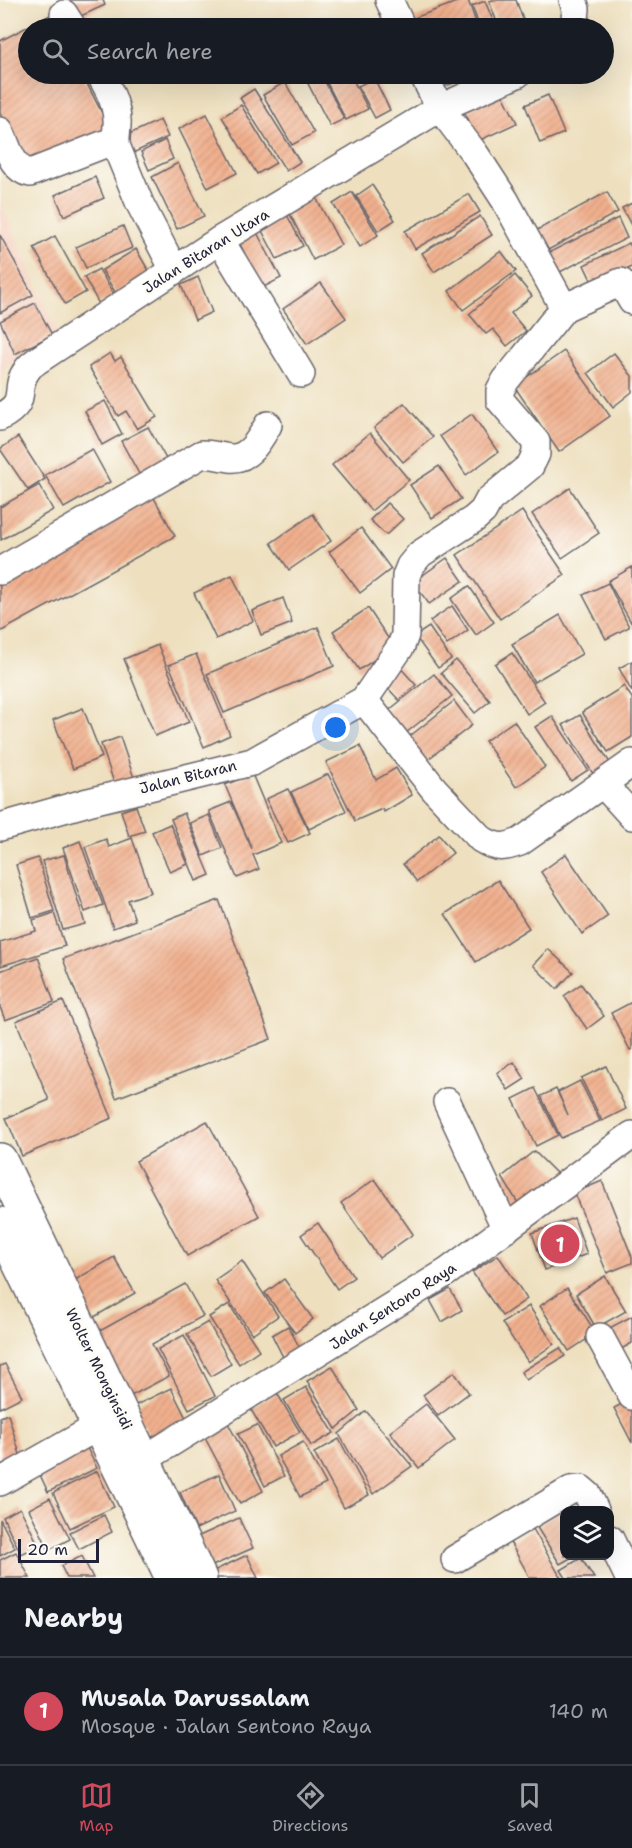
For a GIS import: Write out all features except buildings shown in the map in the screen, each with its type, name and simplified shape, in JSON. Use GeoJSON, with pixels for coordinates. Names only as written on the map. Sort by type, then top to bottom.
{"type":"FeatureCollection","features":[{"type":"Feature","properties":{"kind":"main road","name":"Wolter Monginsidi"},"geometry":{"type":"LineString","coordinates":[[0,1160],[95,1391],[99,1426],[172,1578]]}},
{"type":"Feature","properties":{"kind":"main road","name":"Wolter Monginsidi"},"geometry":{"type":"LineString","coordinates":[[0,1224],[95,1391],[143,1460],[200,1578]]}},
{"type":"Feature","properties":{"kind":"street"},"geometry":{"type":"LineString","coordinates":[[389,0],[397,18]]}},
{"type":"Feature","properties":{"kind":"street"},"geometry":{"type":"LineString","coordinates":[[573,0],[576,9],[575,18]]}},
{"type":"Feature","properties":{"kind":"street"},"geometry":{"type":"LineString","coordinates":[[105,84],[116,110],[118,122],[115,140],[140,204],[174,270]]}},
{"type":"Feature","properties":{"kind":"street"},"geometry":{"type":"LineString","coordinates":[[428,84],[440,108],[475,154],[505,200],[564,308],[628,286]]}},
{"type":"Feature","properties":{"kind":"street","name":"Jalan Bitaran Utara"},"geometry":{"type":"LineString","coordinates":[[0,417],[11,412],[19,403],[23,377],[27,369],[38,360],[220,240],[440,108],[494,84]]}},
{"type":"Feature","properties":{"kind":"street"},"geometry":{"type":"LineString","coordinates":[[0,131],[17,167],[22,172],[30,173],[115,140]]}},
{"type":"Feature","properties":{"kind":"street"},"geometry":{"type":"LineString","coordinates":[[220,240],[300,374]]}},
{"type":"Feature","properties":{"kind":"street","name":"Jalan Bitaran"},"geometry":{"type":"LineString","coordinates":[[0,827],[87,802],[252,762],[364,700],[401,646],[405,635],[406,576],[410,566],[420,554],[474,519],[483,511],[489,500],[530,466],[536,454],[536,442],[500,400],[500,390],[564,308]]}},
{"type":"Feature","properties":{"kind":"street"},"geometry":{"type":"LineString","coordinates":[[0,571],[202,454],[217,454],[232,458],[245,454],[258,443],[268,425]]}},
{"type":"Feature","properties":{"kind":"street"},"geometry":{"type":"LineString","coordinates":[[364,700],[434,789],[481,839],[490,845],[506,848],[520,842],[632,763]]}},
{"type":"Feature","properties":{"kind":"street"},"geometry":{"type":"LineString","coordinates":[[603,784],[632,816]]}},
{"type":"Feature","properties":{"kind":"street"},"geometry":{"type":"LineString","coordinates":[[447,1102],[506,1228]]}},
{"type":"Feature","properties":{"kind":"street","name":"Jalan Sentono Raya"},"geometry":{"type":"LineString","coordinates":[[143,1460],[414,1294],[632,1135]]}},
{"type":"Feature","properties":{"kind":"street"},"geometry":{"type":"LineString","coordinates":[[600,1337],[632,1396]]}},
{"type":"Feature","properties":{"kind":"street"},"geometry":{"type":"LineString","coordinates":[[0,1482],[99,1426]]}},
{"type":"Feature","properties":{"kind":"street"},"geometry":{"type":"LineString","coordinates":[[455,1559],[571,1490],[581,1489],[588,1495],[593,1506]]}},
{"type":"Feature","properties":{"kind":"street"},"geometry":{"type":"LineString","coordinates":[[614,1549],[629,1578]]}},
{"type":"Feature","properties":{"kind":"shaded area"},"geometry":{"type":"Polygon","coordinates":[[[0,201],[59,335],[6,366],[0,385],[0,201]]]}},
{"type":"Feature","properties":{"kind":"place","name":"Musala Darussalam"},"geometry":{"type":"Point","coordinates":[560,1244]}}]}
